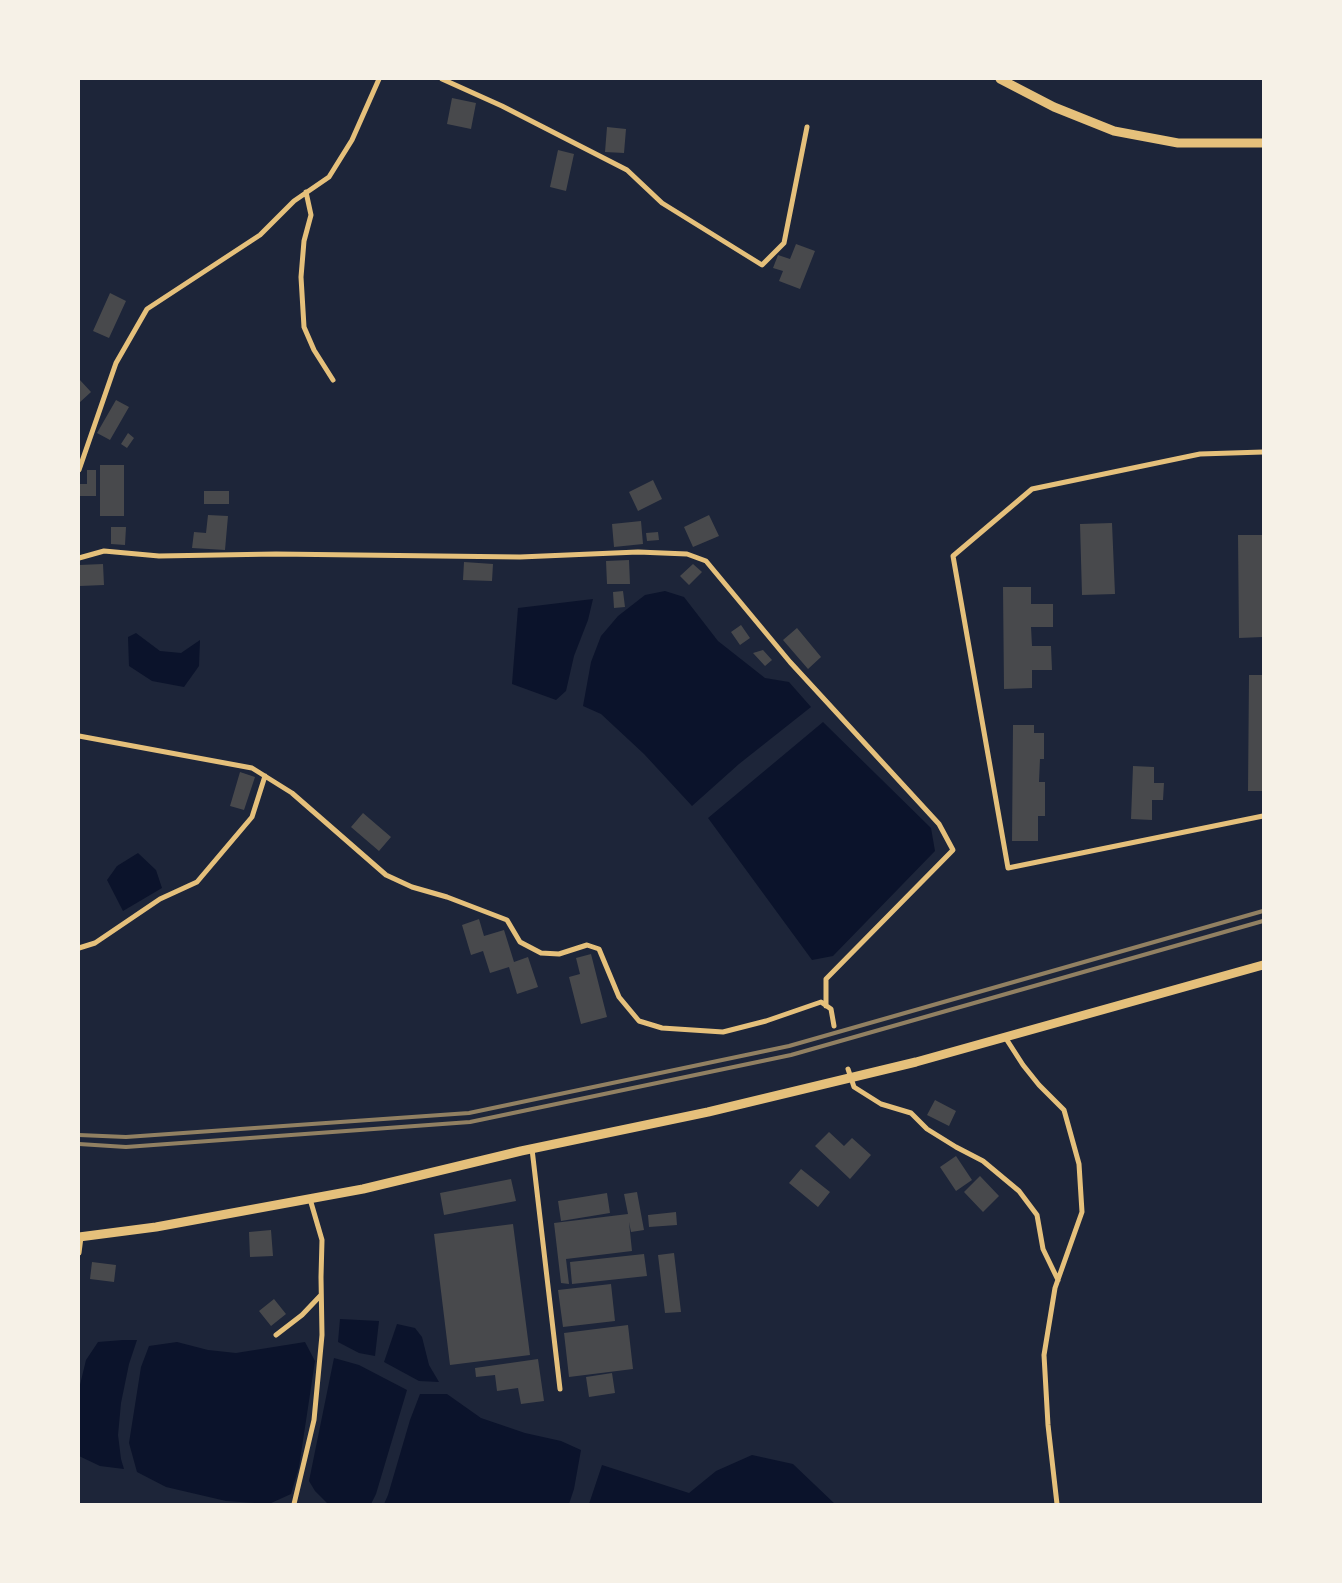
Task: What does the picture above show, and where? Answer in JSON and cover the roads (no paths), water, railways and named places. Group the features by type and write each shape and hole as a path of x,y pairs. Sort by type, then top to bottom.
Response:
{"street":[{"path":"79,470 116,363 147,309 260,234 294,201 329,177 352,140 379,79"},
{"path":"442,79 502,106 626,170 662,202 762,265 784,243 806,126"},
{"path":"1000,79 1054,107 1114,131 1178,143 1263,143"},
{"path":"306,192 311,215 304,241 301,277 304,327 314,350 333,380"},
{"path":"1263,452 1200,454 1032,489 953,556 1008,868 1263,816"},
{"path":"79,558 104,551 159,556 276,554 520,557 638,552 686,554 706,561 790,662 939,824 953,850 826,979 826,1006"},
{"path":"79,736 252,768 292,793 386,875 412,887 447,897 507,920 520,942 541,953 559,954 587,945 599,949 619,997 639,1021 662,1028 723,1032 766,1021 821,1002 831,1009 834,1026"},
{"path":"79,948 95,943 160,899 197,882 252,817 265,776"},
{"path":"79,1253 80,1237 156,1227 363,1189 532,1149 708,1112 850,1074 916,1062 1263,965"},
{"path":"1005,1037 1023,1066 1064,1110 1079,1164 1082,1212 1055,1288 1044,1355 1048,1425 1057,1504"},
{"path":"850,1074 854,1087 880,1104 911,1113 928,1129 983,1161 1019,1191 1037,1215 1043,1249 1058,1280"},
{"path":"532,1149 560,1389"},
{"path":"294,1504 314,1420 322,1335 322,1240 310,1198"},
{"path":"276,1335 302,1316 321,1295"}],"railway":[{"path":"79,1135 126,1137 469,1113 789,1046 1263,911"},
{"path":"79,1144 126,1147 470,1122 791,1055 1263,921"}]}
